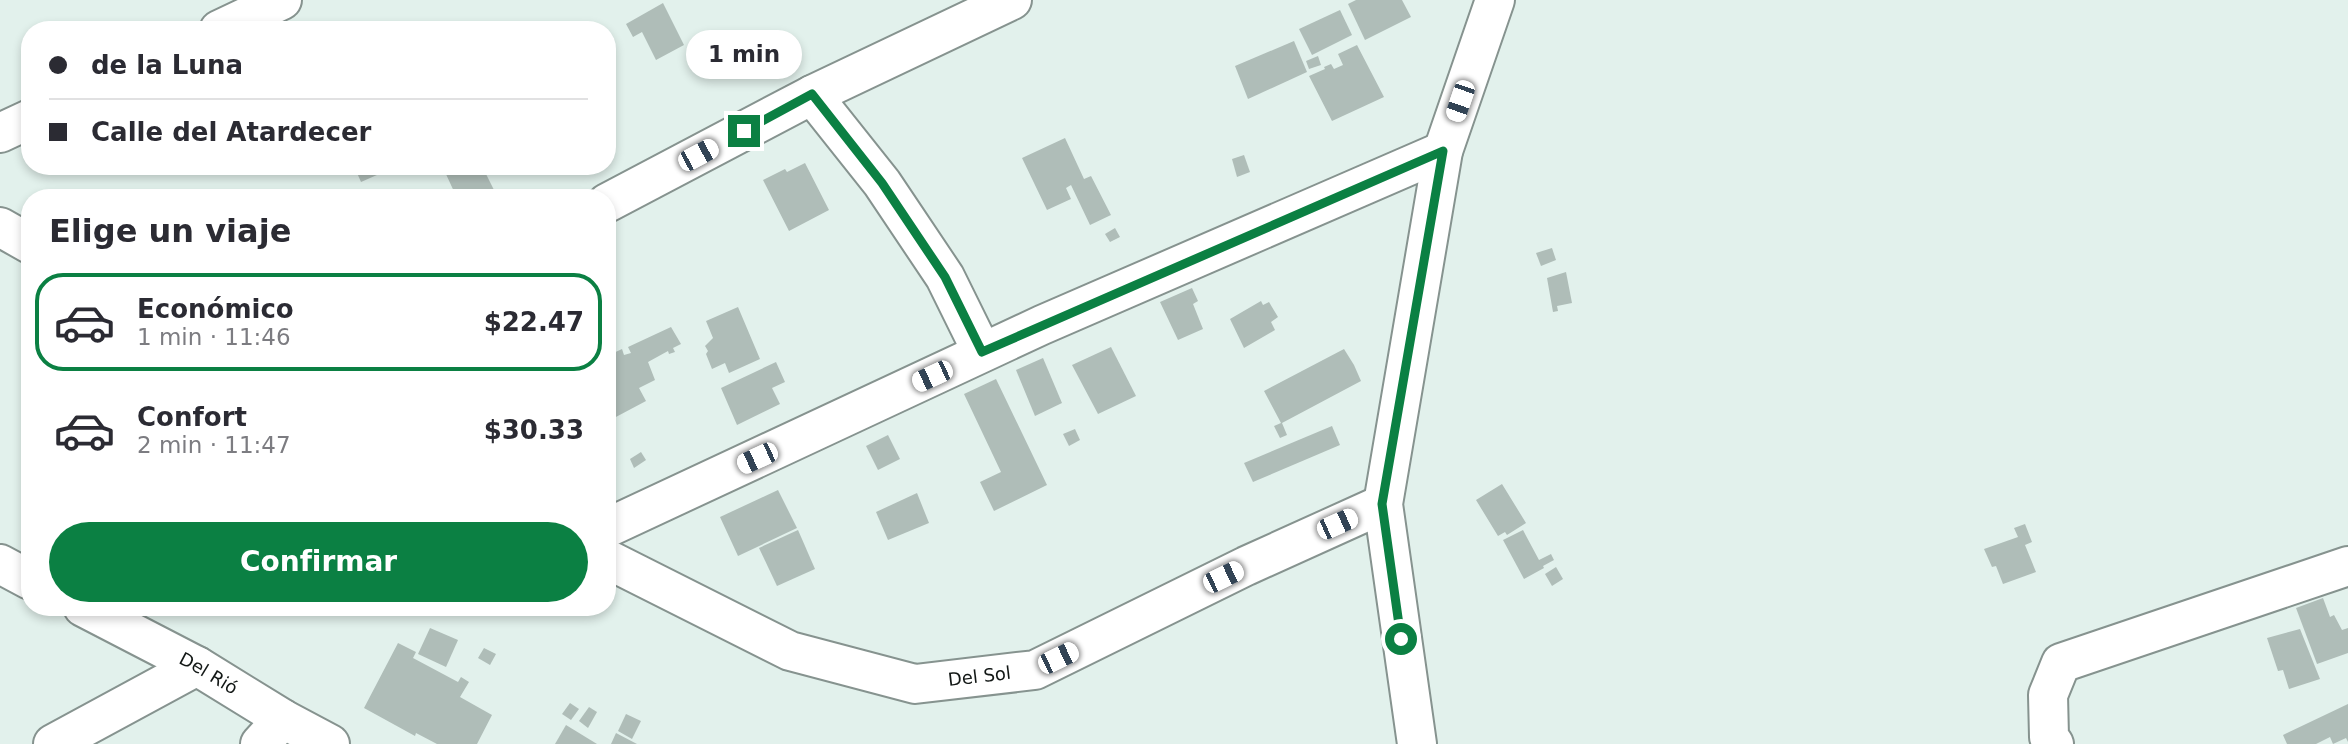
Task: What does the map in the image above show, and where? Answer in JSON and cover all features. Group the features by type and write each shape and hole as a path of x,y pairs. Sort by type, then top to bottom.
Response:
{"street":[{"path":"238,21 282,0"},
{"path":"616,199 812,94 1013,0"},
{"path":"1416,744 1382,504 1443,151 1495,0"},
{"path":"812,94 882,183 945,277 982,352"},
{"path":"0,133 21,123"},
{"path":"616,524 982,352 1443,151"},
{"path":"0,227 21,239"},
{"name":"Del Sol","path":"616,564 790,651 915,684 1035,670 1246,566 1382,504"},
{"path":"0,564 21,575"},
{"path":"2054,744 2049,737 2048,695 2062,663 2348,566"},
{"name":"Del Rió","path":"100,616 197,666 272,731 330,744"},
{"path":"52,744 197,666"}],"building":[{"path":"1356,0 1402,0 1411,17 1365,40 1348,4"},
{"path":"663,3 684,45 656,60 642,32 633,37 626,24"},
{"path":"1340,10 1352,35 1312,55 1299,29"},
{"path":"1294,41 1307,72 1248,99 1235,66"},
{"path":"1357,45 1384,97 1332,121 1309,76 1331,64 1334,69 1343,65 1338,54"},
{"path":"1318,56 1321,65 1309,69 1306,61"},
{"path":"1065,138 1084,179 1091,176 1111,215 1090,225 1071,185 1066,188 1071,199 1047,210 1022,158"},
{"path":"1244,155 1250,172 1237,177 1232,159"},
{"path":"805,163 829,210 789,231 763,180"},
{"path":"358,175 377,175 361,182"},
{"path":"446,175 486,175 494,189 453,189"},
{"path":"1115,228 1120,237 1110,242 1105,234"},
{"path":"1552,248 1556,260 1541,266 1536,253"},
{"path":"1566,272 1572,303 1557,306 1558,311 1553,312 1547,278"},
{"path":"1192,288 1198,301 1193,304 1203,329 1178,340 1160,302"},
{"path":"1261,301 1263,305 1269,302 1278,317 1271,322 1275,330 1244,348 1230,319"},
{"path":"738,307 760,359 729,373 725,363 712,369 705,346 713,338 706,321"},
{"path":"671,327 681,344 673,348 675,352 669,354 668,351 648,362 655,380 639,388 646,401 616,417 616,352 622,349 624,355 631,353 628,347"},
{"path":"1111,347 1136,396 1098,414 1072,365"},
{"path":"1344,349 1361,381 1282,423 1287,435 1280,438 1274,426 1281,423 1264,391"},
{"path":"1043,358 1062,403 1035,416 1016,370"},
{"path":"776,362 785,382 772,388 780,404 737,425 721,388"},
{"path":"996,379 1047,485 994,511 980,482 1001,472 964,394"},
{"path":"1332,426 1340,445 1253,482 1244,463"},
{"path":"1075,429 1080,440 1069,446 1063,434"},
{"path":"888,435 900,459 878,470 866,446"},
{"path":"641,452 646,460 634,468 630,459"},
{"path":"1502,484 1526,523 1507,535 1505,532 1498,536 1476,500"},
{"path":"778,490 797,528 738,556 720,517"},
{"path":"917,493 929,523 888,540 876,512"},
{"path":"2025,524 2032,542 2025,545 2036,572 2003,584 1996,566 1992,567 1984,549 2018,537 2014,528"},
{"path":"798,530 815,569 777,586 759,548"},
{"path":"1523,530 1539,560 1551,554 1554,560 1524,579 1503,540"},
{"path":"1556,567 1563,579 1552,586 1545,574"},
{"path":"2323,598 2330,617 2334,615 2342,630 2348,628 2348,653 2317,664 2296,608"},
{"path":"430,628 458,640 446,667 418,654"},
{"path":"2300,629 2320,679 2289,689 2283,670 2278,671 2267,638"},
{"path":"398,643 416,652 413,658 458,682 461,677 469,682 460,697 492,715 477,744 437,744 416,733 415,736 364,708"},
{"path":"484,648 496,654 490,665 478,658"},
{"path":"570,703 579,709 571,720 562,714"},
{"path":"2348,704 2348,742 2346,738 2333,744 2330,737 2316,744 2287,744 2283,735"},
{"path":"589,707 597,712 588,728 579,721"},
{"path":"626,714 641,721 632,739 618,731"},
{"path":"566,725 597,744 555,744"},
{"path":"616,733 637,744 611,744"}],"route":[{"path":"744,131 812,94 882,183 945,277 982,352 1443,151 1382,504 1401,639"}]}
